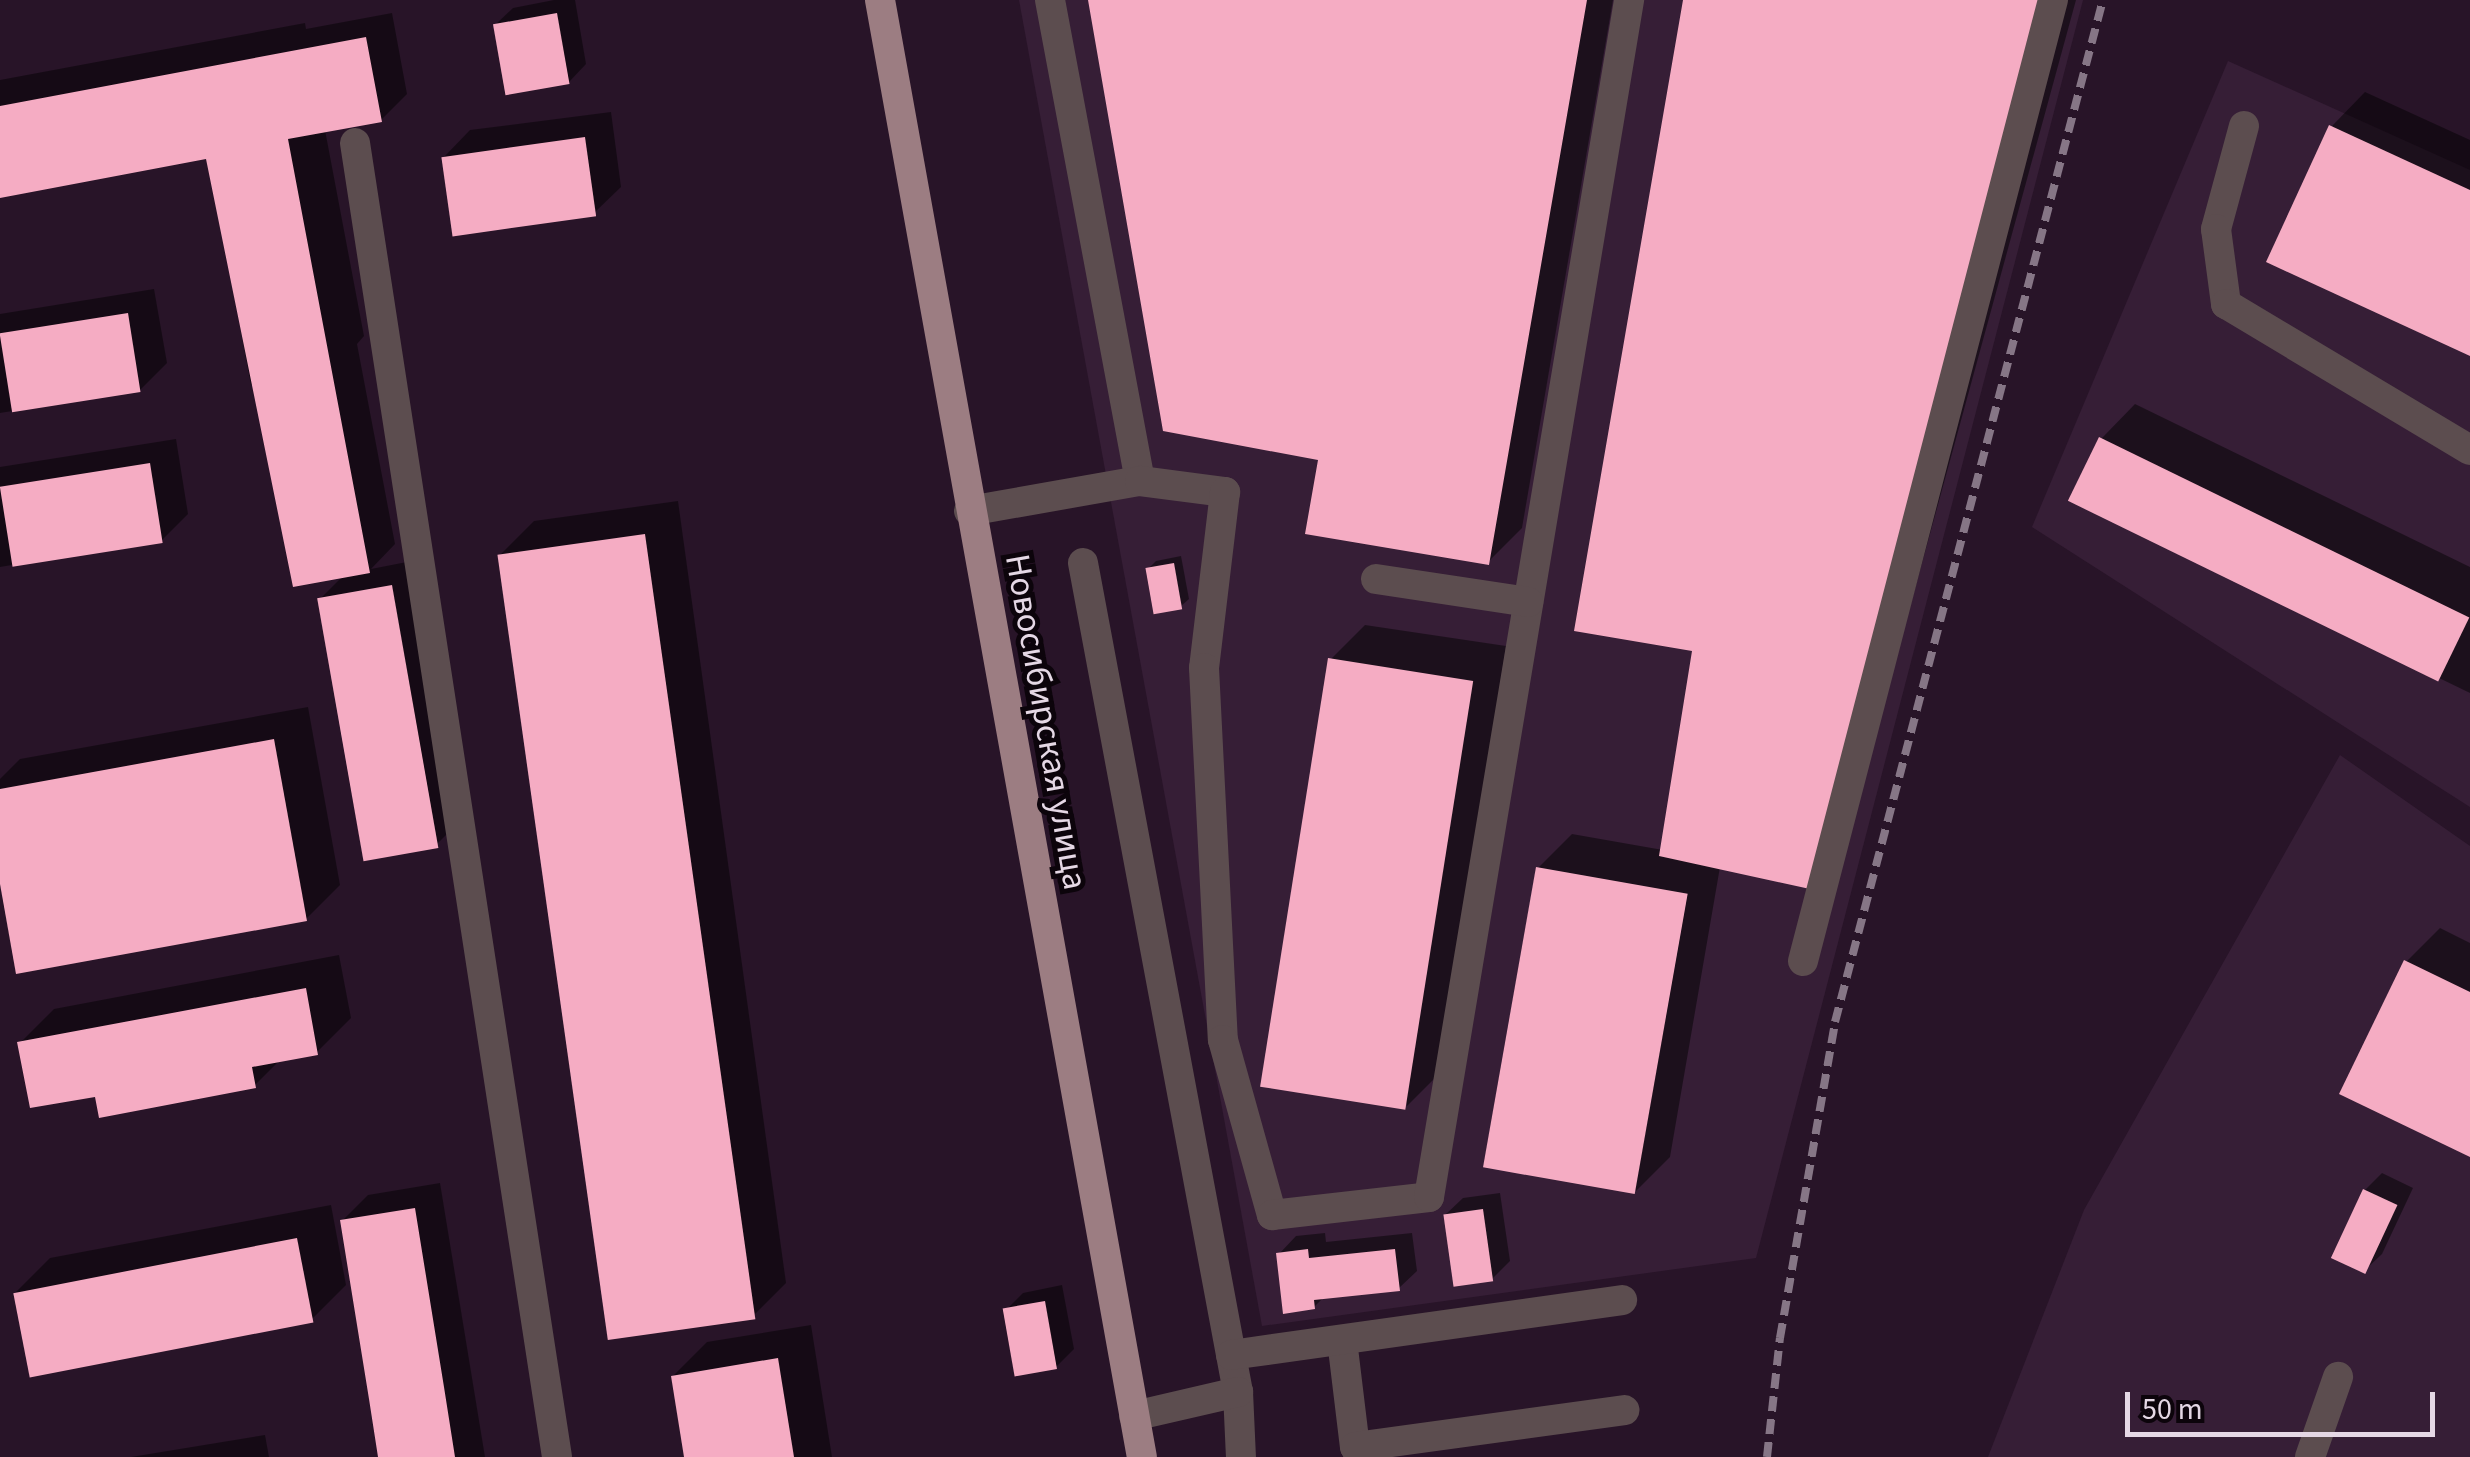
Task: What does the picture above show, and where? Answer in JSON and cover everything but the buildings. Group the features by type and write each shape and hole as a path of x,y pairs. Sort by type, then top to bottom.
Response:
{"main road":[{"name":"Новосибирская улица","path":"880,0 1142,1457"}],"lane":[{"path":"1050,0 1140,481"},
{"path":"969,511 1140,481 1224,492 1204,668 1224,1040 1272,1215 1430,1197 1629,0"},
{"path":"1804,961 2053,0"},
{"path":"2244,126 2216,229 2226,304 2470,450"},
{"path":"354,143 556,1457"},
{"path":"1082,563 1238,1392 1242,1457"},
{"path":"1376,579 1528,602"},
{"path":"1231,1355 1622,1300"},
{"path":"1342,1340 1355,1447 1624,1410"},
{"path":"2310,1457 2338,1377"},
{"path":"1134,1416 1238,1392"}],"shaded area":[{"path":"1019,0 2083,0 1756,1258 1262,1326"},
{"path":"2228,61 2470,170 2470,807 2032,527"},
{"path":"2340,755 2470,846 2470,1457 1988,1457 2084,1210"}],"railway":[{"path":"1767,1457 1780,1338 1835,1022 2103,0"}]}
